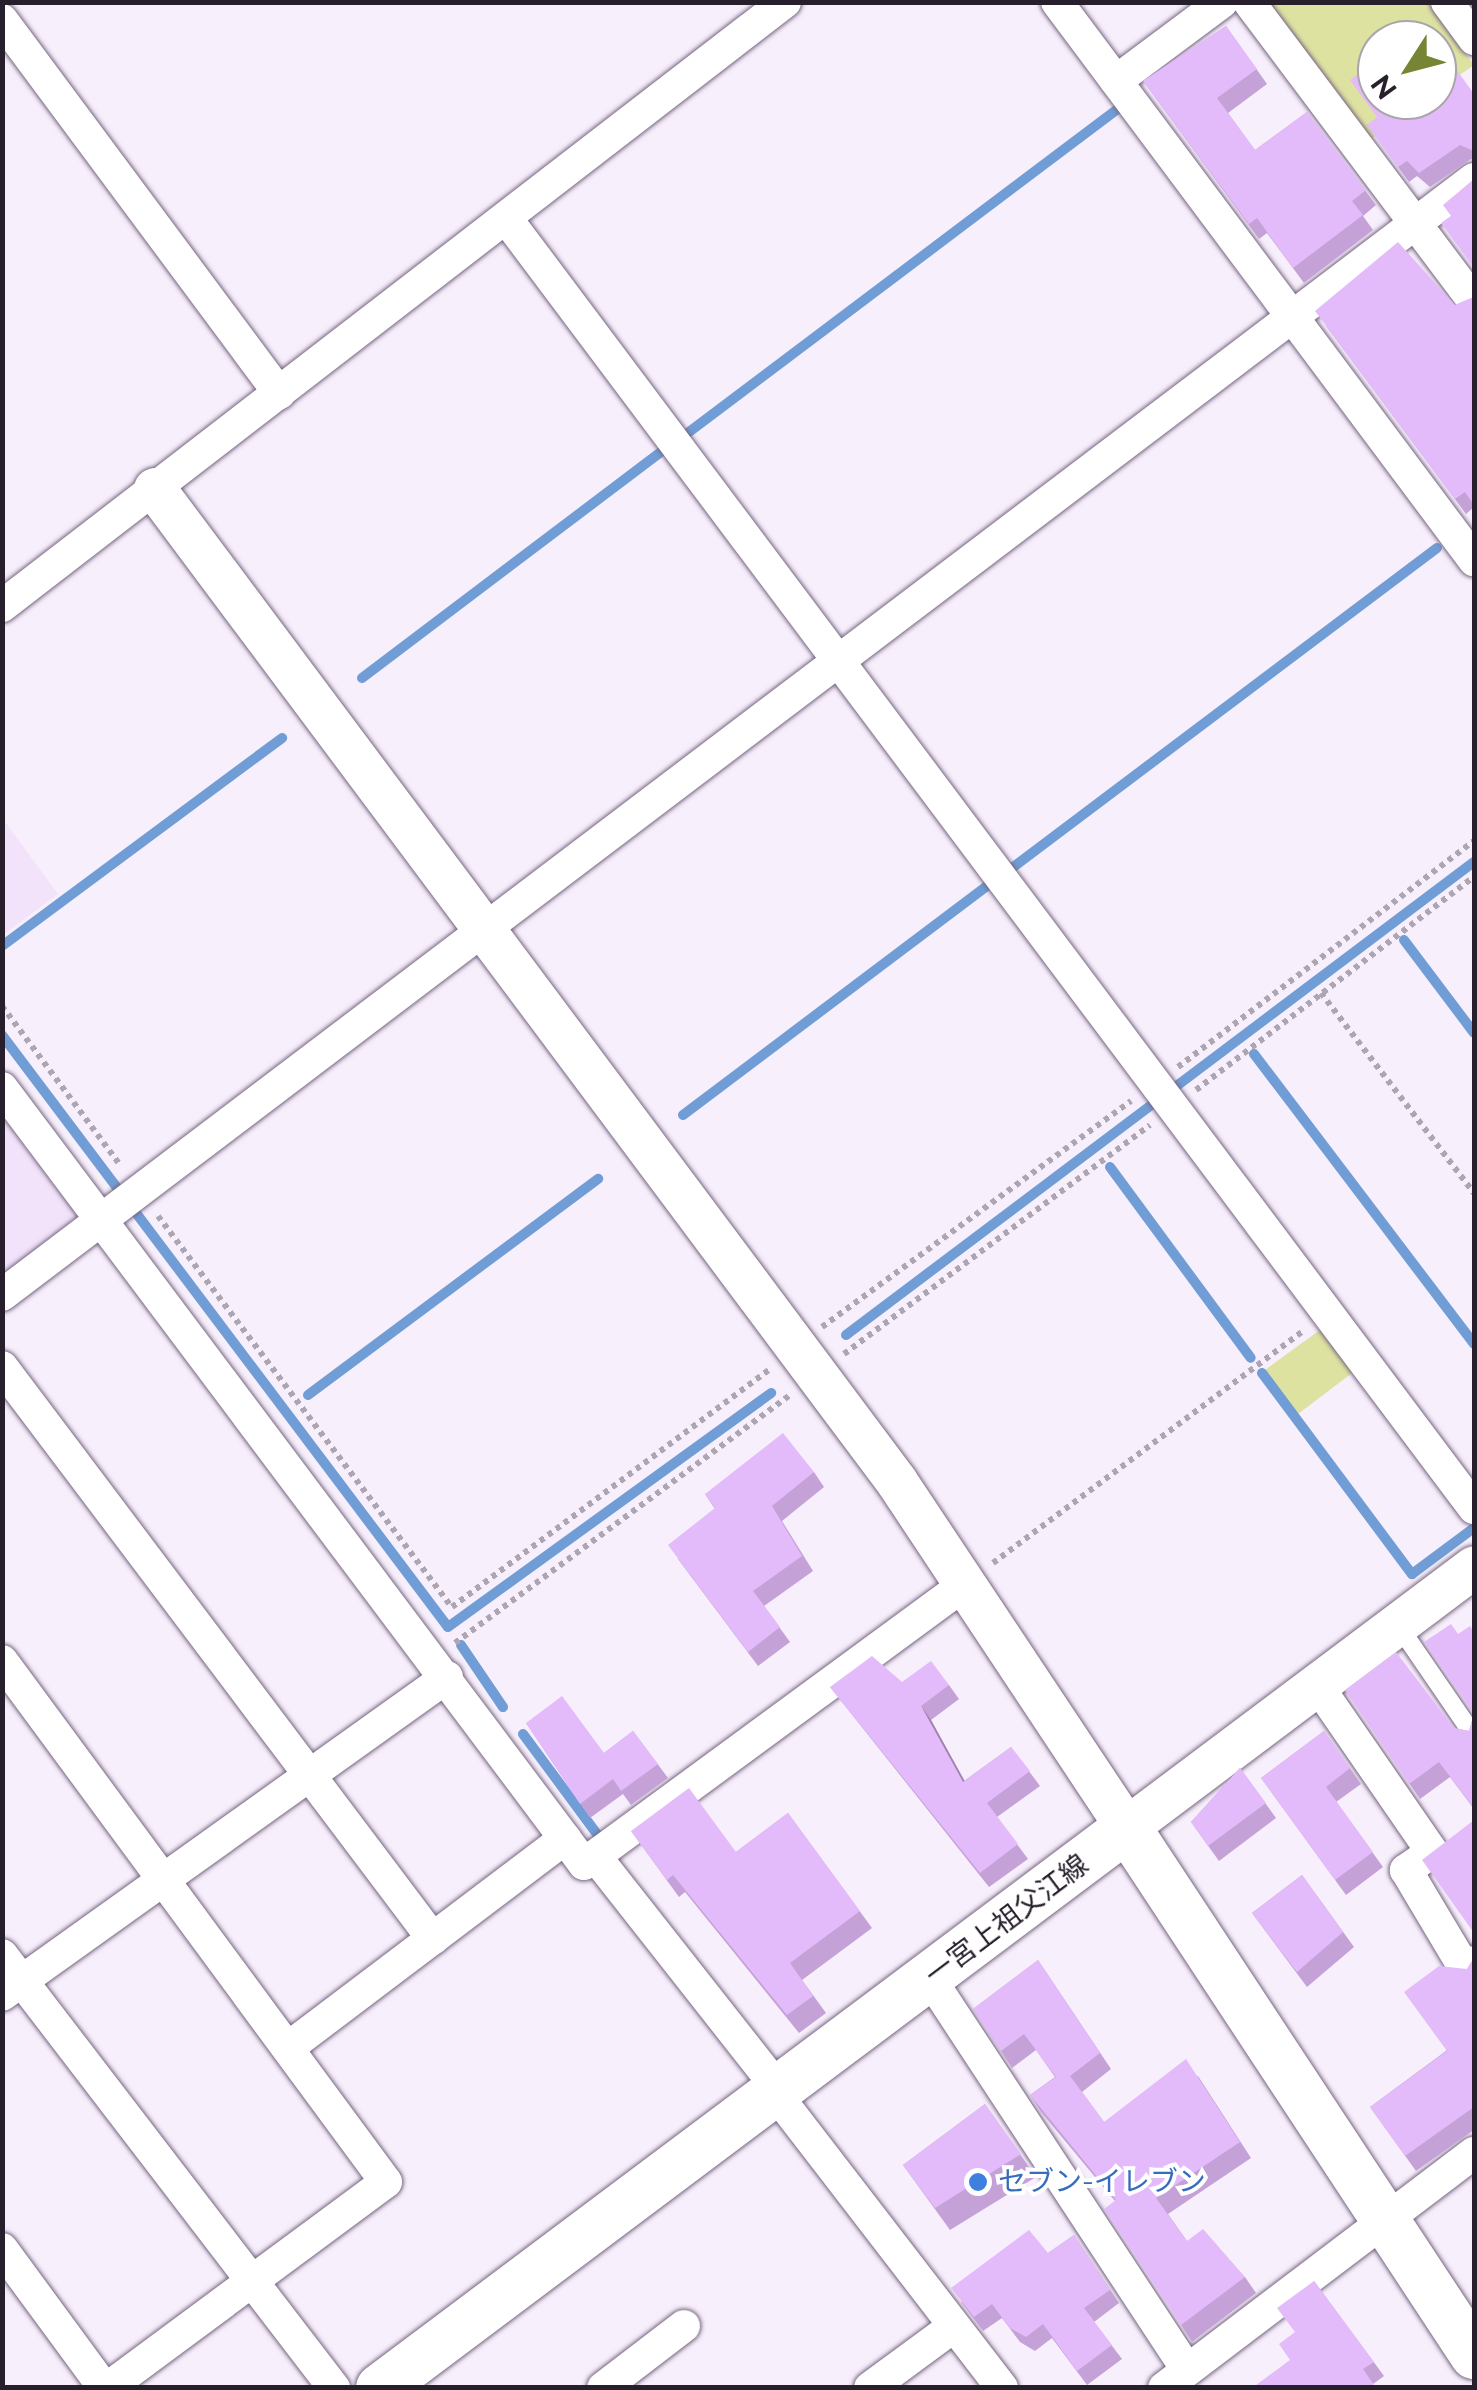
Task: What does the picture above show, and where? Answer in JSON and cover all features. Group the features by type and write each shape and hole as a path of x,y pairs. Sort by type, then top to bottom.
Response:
{"main road":[{"name":"一宮上祖父江線","path":"380,2388 1128,1828"},
{"path":"1128,1828 1474,2355"}],"street":[{"path":"20,2 2,18 280,393"},
{"path":"2,606 506,218 746,15 786,2"},
{"path":"1057,2 1474,560"},
{"path":"1116,82 1222,2"},
{"path":"1249,2 1474,302"},
{"path":"1447,2 1474,39"},
{"path":"2,1295 1474,179"},
{"path":"506,218 1474,1508"},
{"path":"155,490 806,1361 1128,1828 1474,1567"},
{"path":"2,1088 123,1200 441,1668 584,1864 964,1585"},
{"path":"2,1367 434,1939"},
{"path":"2,1662 165,1877 386,2182 106,2388 2,2249"},
{"path":"334,2388 9,1977 165,1877 310,1774 441,1668"},
{"path":"1317,1686 1432,1852 1406,1870 1465,1969 1474,1962"},
{"path":"289,2047 565,1838"},
{"path":"595,1856 1002,2388"},
{"path":"930,1978 1184,2382 1474,2154"},
{"path":"603,2388 684,2326"},
{"path":"870,2388 954,2326"}],"lane":[{"path":"1398,1624 1474,1736"}],"path":[{"path":"441,1668 806,1361 1474,880"},
{"path":"1321,993 1474,1193"},
{"path":"2,1006 123,1200 452,1607 747,1395 806,1361"},
{"path":"964,1585 1329,1312"}],"shaded area":[{"path":"3,819 58,894 3,935"},
{"path":"3,1118 78,1217 3,1276"}],"green space":[{"path":"1269,3 1428,3 1441,20 1357,20 1357,120 1398,120 1370,140"},
{"path":"1457,42 1474,65 1457,77"},
{"path":"1324,1327 1356,1370 1298,1414 1265,1370"}],"building":[{"path":"1226,26 1257,69 1217,98 1255,150 1307,112 1366,190 1352,201 1363,215 1293,268 1257,218 1249,224 1143,81"},
{"path":"1457,70 1474,94 1474,151 1460,145 1419,173 1407,161 1398,167 1367,125 1373,120 1457,120"},
{"path":"1474,179 1474,268 1441,223 1451,216 1443,205"},
{"path":"1398,242 1455,305 1474,297 1474,505 1465,492 1455,499 1315,311"},
{"path":"783,1433 814,1472 772,1506 802,1556 753,1591 780,1627 748,1652 668,1545 715,1508 705,1494"},
{"path":"1451,1624 1458,1634 1470,1626 1474,1632 1474,1714 1424,1642"},
{"path":"1396,1652 1454,1728 1469,1731 1474,1714 1474,1808 1439,1762 1409,1784 1345,1690"},
{"path":"872,1656 902,1682 931,1661 949,1685 921,1706 963,1782 1011,1747 1030,1771 987,1803 1018,1844 980,1873 830,1687"},
{"path":"562,1696 604,1753 633,1731 658,1764 621,1791 613,1779 580,1804 526,1723"},
{"path":"1324,1731 1350,1768 1326,1787 1373,1852 1335,1880 1261,1778"},
{"path":"1240,1768 1266,1803 1208,1846 1191,1822"},
{"path":"689,1788 736,1852 788,1813 860,1911 790,1963 813,1996 787,2015 673,1875 667,1880 631,1831"},
{"path":"1474,1820 1474,1933 1422,1860"},
{"path":"1302,1875 1343,1932 1297,1972 1252,1913"},
{"path":"1474,1958 1474,2107 1405,2156 1370,2107 1447,2051 1404,1992 1439,1966 1467,1969"},
{"path":"1038,1960 1100,2053 1070,2076 1104,2122 1186,2059 1240,2142 1156,2198 1187,2241 1203,2229 1245,2277 1181,2325 1104,2209 1116,2200 1030,2095 1056,2077 1024,2034 1001,2051 973,2009"},
{"path":"985,2104 1021,2154 935,2208 903,2165"},
{"path":"1029,2230 1048,2253 1074,2235 1110,2290 1084,2308 1112,2345 1077,2371 1043,2324 1026,2337 1010,2328 992,2304 974,2317 951,2288"},
{"path":"1314,2281 1374,2362 1363,2369 1376,2388 1252,2388 1290,2360 1279,2344 1295,2332 1277,2308"}],"waterway":[{"path":"689,432 1119,108"},
{"path":"362,678 664,450"},
{"path":"1012,868 1437,548"},
{"path":"2,946 282,738"},
{"path":"846,1335 1474,862"},
{"path":"683,1115 991,883"},
{"path":"1404,940 1474,1033"},
{"path":"2,1035 448,1627 771,1393"},
{"path":"1254,1054 1474,1344"},
{"path":"1110,1167 1251,1358"},
{"path":"308,1395 598,1179"},
{"path":"1262,1373 1412,1574 1474,1528"},
{"path":"461,1645 503,1707"},
{"path":"523,1734 600,1838"}],"place":[{"name":"セブン-イレブン","path":"978,2182"}]}
